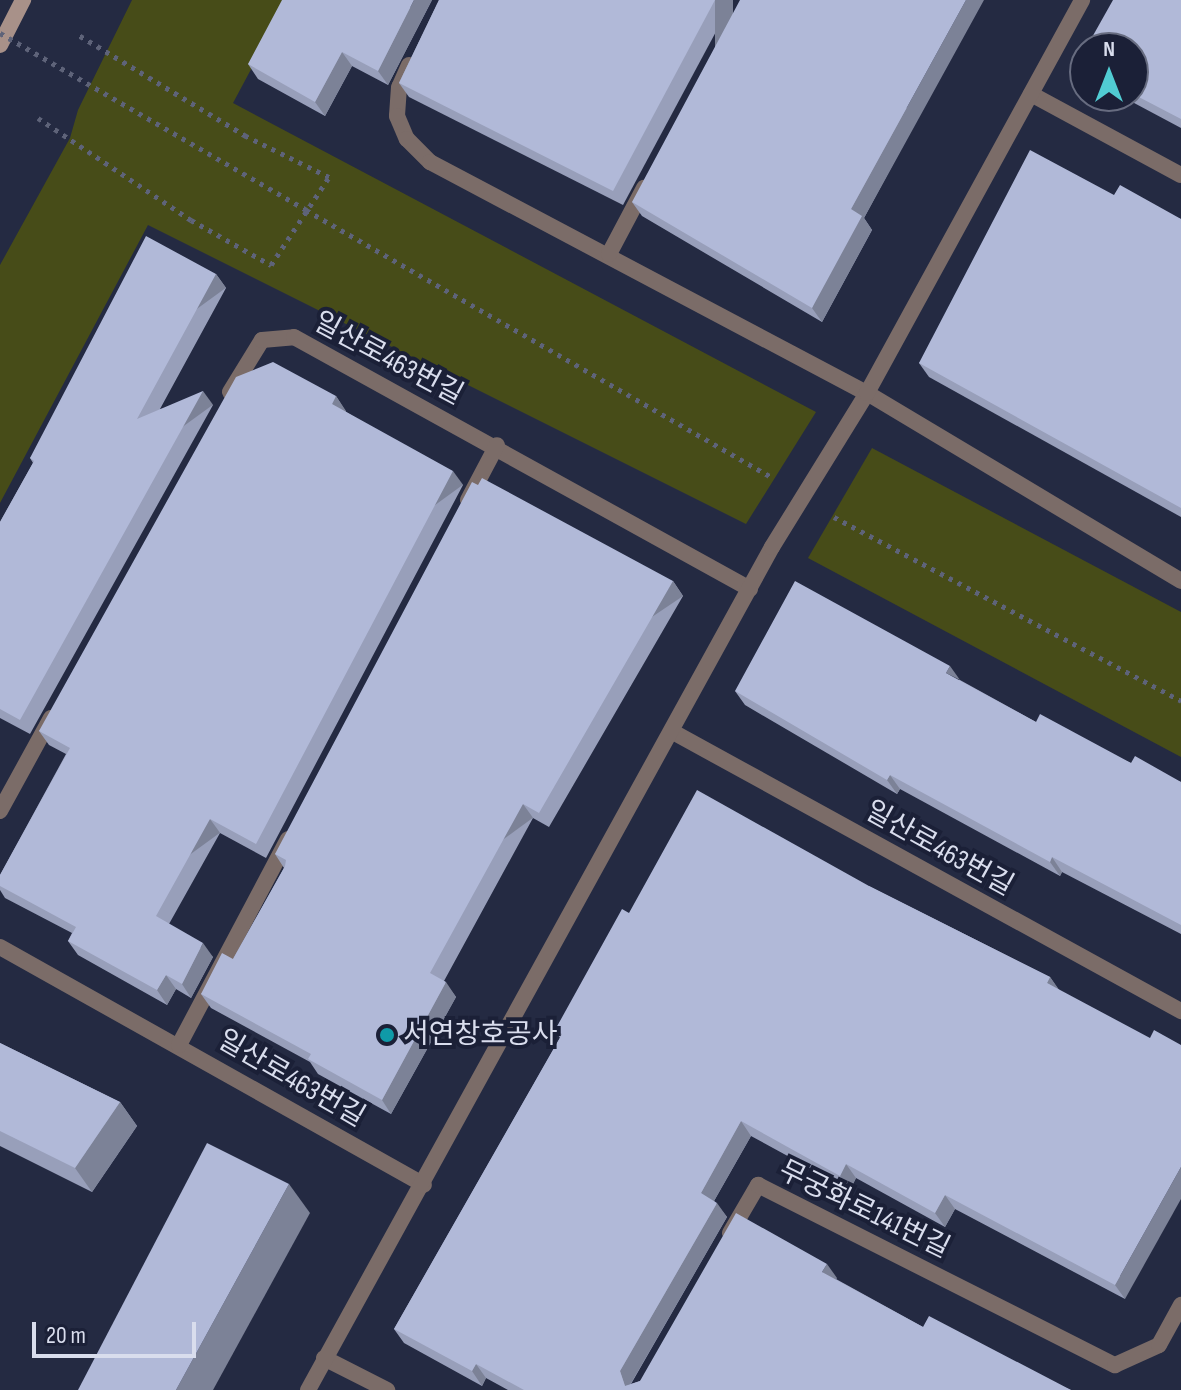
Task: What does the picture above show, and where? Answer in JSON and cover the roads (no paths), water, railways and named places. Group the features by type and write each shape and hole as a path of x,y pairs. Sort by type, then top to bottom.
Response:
{"main road":[{"path":"0,45 23,0"}],"street":[{"path":"308,1390 424,1185 750,589 867,393 1082,0"},
{"path":"415,52 399,87 397,116 407,139 430,162 867,393 1181,581"},
{"path":"1031,94 1181,175"},
{"path":"609,254 654,169"},
{"name":"일산로463번길","path":"219,411 262,340 294,337 497,445 750,589"},
{"path":"460,515 497,445"},
{"path":"0,811 60,700"},
{"name":"일산로463번길","path":"673,732 1181,1011"},
{"name":"일산로463번길","path":"298,822 179,1045 424,1185"},
{"path":"0,947 179,1045"},
{"name":"무궁화로141번길","path":"718,1253 758,1185 1115,1365 1159,1345 1181,1305"},
{"path":"324,1358 387,1390"}],"place":[{"name":"서연창호공사","path":"387,1035"}]}
